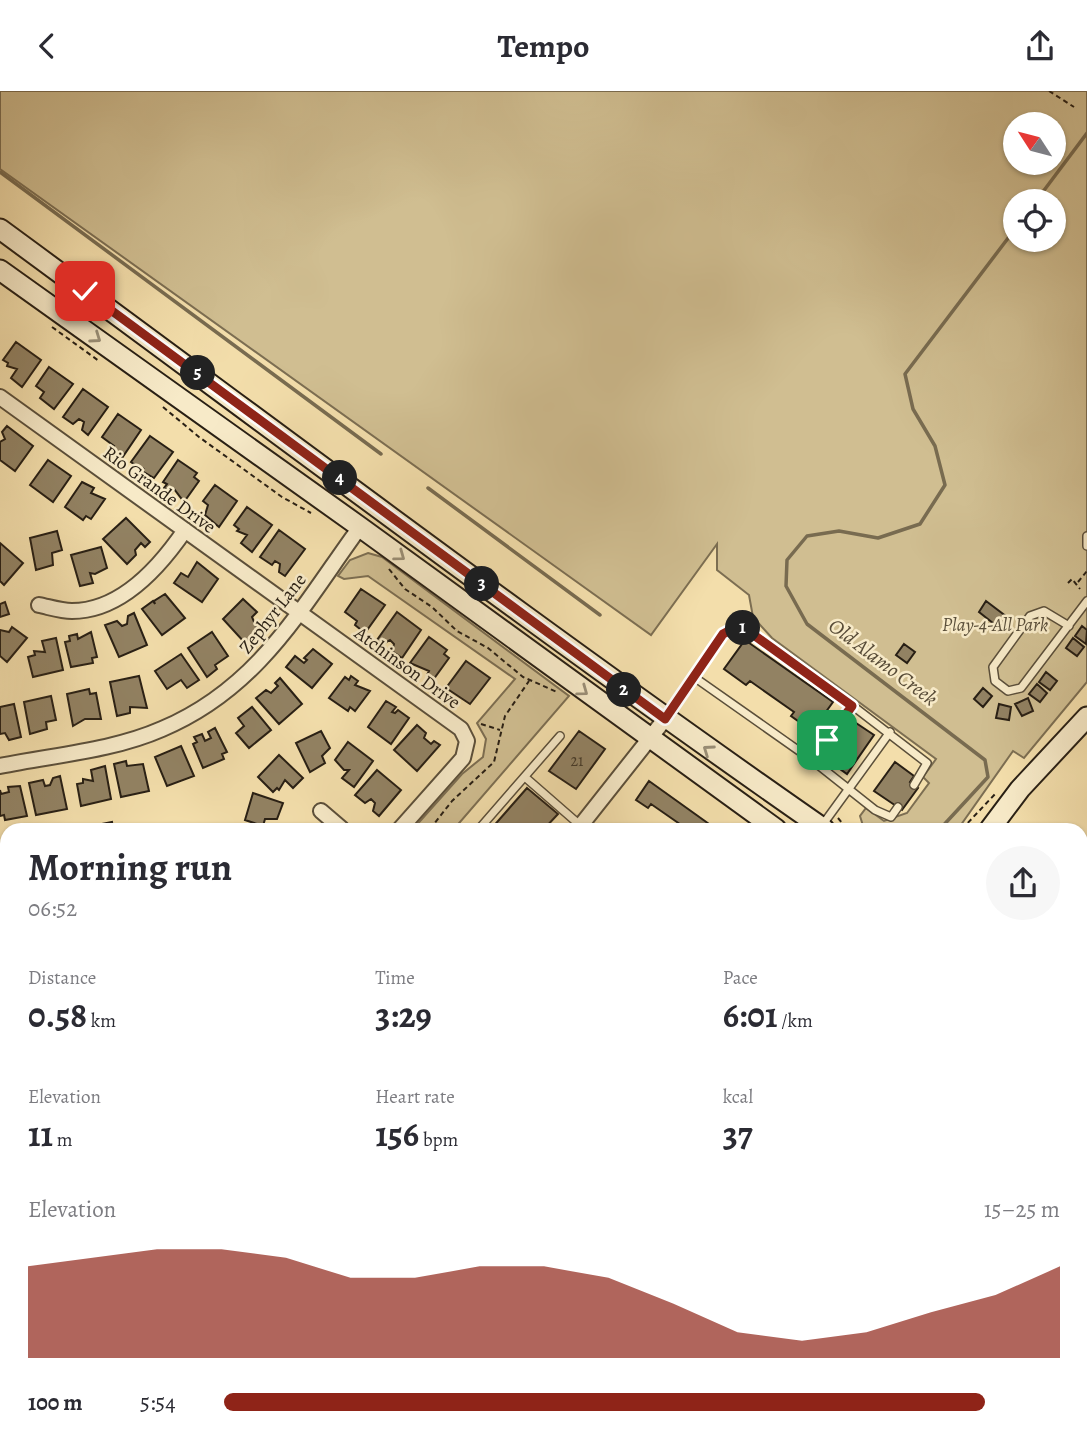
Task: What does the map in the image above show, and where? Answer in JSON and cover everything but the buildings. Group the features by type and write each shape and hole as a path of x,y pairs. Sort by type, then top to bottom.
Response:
{"main road":[{"path":"0,229 665,719 815,823"},
{"path":"0,270 272,463 764,823"},
{"path":"272,463 298,467 358,509 377,505"},
{"path":"360,527 377,521 407,542 424,540"},
{"path":"994,823 1020,789 1087,717"}],"street":[{"name":"Rio Grande Drive","path":"0,397 298,612"},
{"name":"Zephyr Lane","path":"0,766 106,746 161,730 222,697 267,654 360,527"},
{"path":"39,605 69,611 88,610 114,600 143,581 185,530"},
{"name":"Atchinson Drive","path":"298,612 456,725 466,736 467,748 463,758 405,823"},
{"path":"584,823 665,719"},
{"path":"776,823 787,804"},
{"path":"321,811 335,823"}],"lane":[{"path":"1087,536 1087,546"},
{"path":"1069,626 1044,611 1030,616 993,667 995,681 1008,691 1021,688 1069,626 1087,601"},
{"path":"665,719 723,634 740,625 918,754 927,763 914,785"},
{"path":"694,677 812,760 875,810 891,817 898,807"},
{"path":"812,760 852,706"},
{"path":"838,725 846,731"},
{"path":"826,823 890,732"},
{"path":"485,823 560,736"},
{"path":"827,740 835,746"},
{"path":"867,746 875,752"},
{"path":"856,761 865,767"},
{"path":"526,778 575,823"}],"path":[{"path":"1049,91 1074,107"},
{"path":"51,326 106,365"},
{"path":"160,404 199,437 282,497 301,509 321,516"},
{"path":"385,562 405,589 432,607 457,631 488,649 530,681 557,692"},
{"path":"1077,583 1087,571"},
{"path":"1068,583 1072,579 1080,589"},
{"path":"435,823 452,801 494,762 505,716 530,681"},
{"path":"481,724 501,730"},
{"path":"968,823 997,792"}],"green space":[{"name":"Play-4-All Park","path":"0,91 1087,91 1087,682 1024,758 1013,751 962,823 862,823 860,816 866,808 884,821 907,813 929,783 923,777 936,759 772,638 753,617 749,595 717,570 717,544 651,635 0,169"},
{"path":"368,553 382,557 569,696 459,823 418,823 462,774 483,757 486,739 477,723 515,679 368,576 344,579 338,576 350,560"}],"waterway":[{"name":"Old Alamo Creek","path":"1045,189 1087,133"},
{"path":"0,172 381,454"},
{"name":"Old Alamo Creek","path":"946,823 988,777 985,760 807,624 786,586 787,560 807,536 839,531 878,538 920,524 945,485 935,446 913,409 905,374 1003,245"},
{"path":"428,488 600,615"}],"route":[{"path":"85,291 665,719 723,634 740,625 852,706 827,740"}]}
